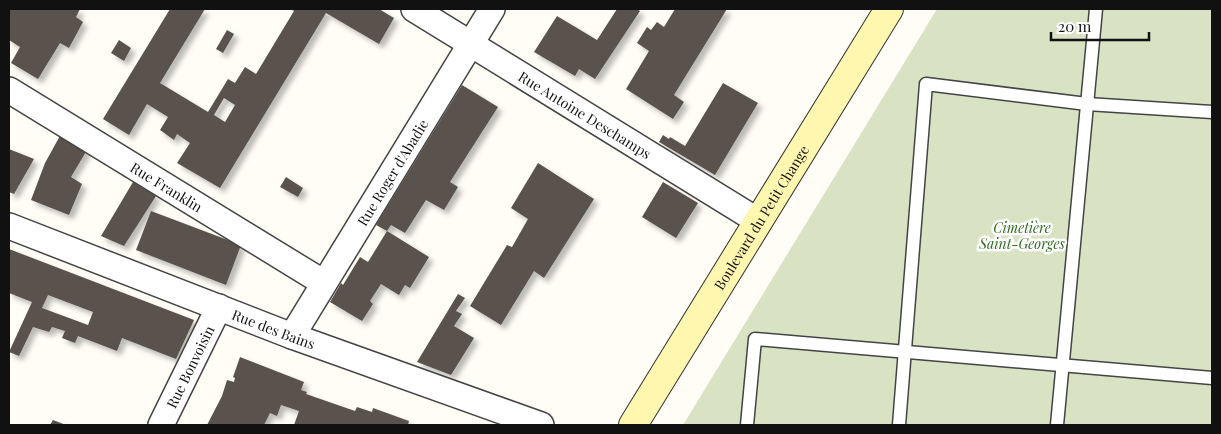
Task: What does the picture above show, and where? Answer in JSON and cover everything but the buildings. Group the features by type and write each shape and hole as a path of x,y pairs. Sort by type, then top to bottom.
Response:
{"main road":[{"name":"Boulevard du Petit Change","path":"633,425 889,9"}],"street":[{"name":"Rue Antoine Deschamps","path":"414,9 758,221"},
{"name":"Rue Roger d'Abadie","path":"292,336 492,9"},
{"name":"Rue Franklin","path":"9,90 324,283"},
{"name":"Rue des Bains","path":"9,226 292,336 541,425"},
{"name":"Rue Bonvoisin","path":"161,425 219,307"}],"lane":[{"path":"1057,425 1096,9"},
{"path":"900,425 926,84 1087,104 1212,112"},
{"path":"747,425 755,338 1212,378"}],"green space":[{"name":"Cimetière Saint-Georges","path":"937,9 1212,9 1212,425 683,425"}]}
